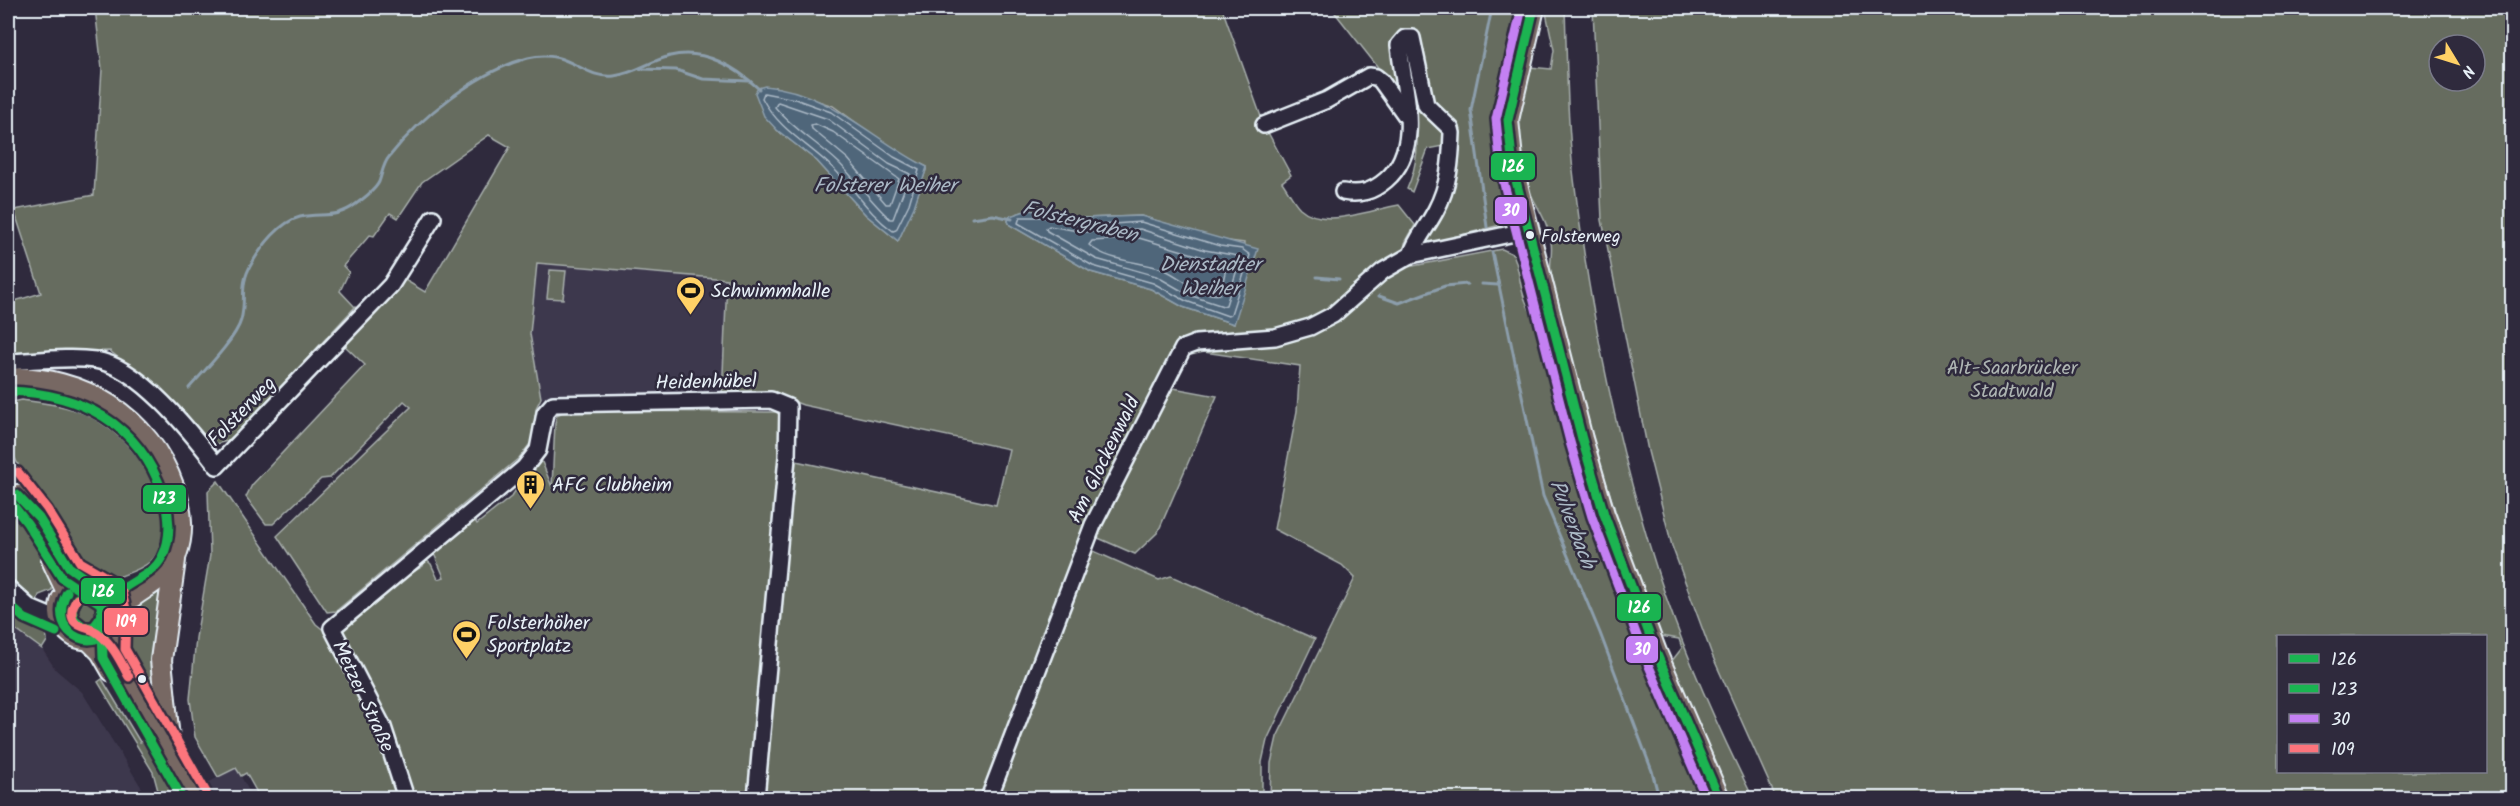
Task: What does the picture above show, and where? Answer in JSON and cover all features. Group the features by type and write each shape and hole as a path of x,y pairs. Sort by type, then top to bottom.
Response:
{"main road":[{"path":"1534,8 1508,120 1511,157 1582,439 1604,514 1656,652 1719,798"},
{"path":"8,379 48,380 87,392 120,412 143,434 164,464 177,495 181,527 161,660 171,753"},
{"path":"8,390 48,392 99,411 138,444 158,475 171,521 170,534 162,558 148,574 130,584 99,587 80,584 67,592 59,607 61,621 70,634 89,640 101,652 172,778 188,798"},
{"path":"12,486 41,521 72,571 99,587 114,604 111,639 114,653 196,798"},
{"path":"12,486 67,592"},
{"path":"89,640 103,635 122,604 160,579 175,557"}],"street":[{"path":"1343,192 1357,194 1368,192 1394,173 1408,149 1408,118 1399,45 1405,38 1412,38 1426,105 1451,129 1452,133 1451,161 1445,191 1425,229 1415,242 1411,255 1529,230"},
{"path":"1264,125 1327,100 1369,76 1381,81 1408,118"},
{"name":"Folsterweg","path":"8,362 94,360 112,364 167,406 217,466 391,285 433,218"},
{"name":"Am Glockenwald","path":"989,798 1093,525 1178,354 1183,348 1196,343 1275,337 1310,327 1345,306 1383,271 1411,255"},
{"name":"Heidenhübel","path":"332,628 524,468 538,450 545,412 554,404 771,400 789,407 788,457 756,798"},
{"path":"8,588 30,608 61,621"},
{"name":"Metzer Straße","path":"332,628 383,727 406,798"}],"shaded area":[{"path":"536,263 727,279 722,397 541,398 530,335"},
{"path":"8,624 42,649 56,670 82,692 148,798 8,798"},
{"path":"236,768 253,798 211,798 202,786"}],"green space":[{"path":"95,8 1222,8 1264,125 1291,175 1282,182 1300,208 1310,214 1335,218 1399,205 1415,225 1405,243 1402,268 1502,249 1513,254 1524,296 1550,370 1580,488 1606,568 1637,646 1708,798 1270,798 1271,763 1277,737 1355,578 1342,565 1274,529 1297,411 1300,366 1204,352 1186,356 1175,351 984,798 760,798 796,461 996,505 1009,449 803,405 782,397 722,397 727,279 537,263 530,334 541,398 536,408 533,440 519,458 336,611 327,612 277,536 411,407 404,401 330,478 321,479 273,524 266,524 246,497 252,485 365,365 344,345 405,280 425,292 510,147 489,135 422,182 398,218 390,213 374,236 370,235 343,266 349,272 340,291 355,307 242,429 227,441 216,444 207,440 174,403 110,351 8,353 8,303 41,293 14,210 94,195 102,69","holes":["775,87 833,106 897,152 927,167 914,206 898,241 866,215 817,161 777,130","1028,210 1084,218 1141,216 1221,240 1244,243 1234,324 1183,307 1151,289 1091,272 1010,225 1008,221 1010,216"]},
{"path":"1301,8 1518,8 1495,120 1494,146 1506,211 1506,219 1500,225 1427,244 1425,238 1440,217 1450,194 1454,170 1454,144 1428,149 1412,192 1407,189 1414,170 1417,152 1414,113 1332,9 1314,16"},
{"path":"1545,8 1565,8 1574,179 1597,329 1630,476 1643,525 1678,631 1714,716 1753,798 1730,798 1671,662 1682,648 1679,639 1661,636 1647,602 1600,464 1580,393 1553,284 1549,234 1545,220 1528,188 1520,158 1520,112 1530,67 1551,69 1554,50"},
{"name":"Alt-Saarbrücker Stadtwald","path":"1593,8 2512,8 2512,798 1776,798 1712,655 1672,546 1648,451 1602,220"},
{"path":"550,270 566,271 563,299 547,298"},
{"path":"1168,387 1217,396 1158,532 1135,554 1096,537"},
{"path":"22,400 62,406 85,414 114,433 139,458 156,489 163,522 159,548 151,561 118,577 80,566 54,522 33,493 8,445 8,403"},
{"path":"565,411 776,412 782,417 784,444 753,798 415,798 389,724 339,629 400,580 423,566 425,559 431,564 438,579 444,577 432,549 473,518 477,524 511,497 540,457 552,487 555,423 557,415"},
{"path":"218,481 316,624 326,632 370,713 400,798 260,798 246,773 241,776 236,768 218,777 195,737 190,699 196,638 210,555 208,491"},
{"path":"8,498 47,567 45,569 52,581 52,590 39,595 36,606 8,579"},
{"path":"1089,549 1159,580 1171,576 1315,639 1267,740 1262,762 1262,798 994,798"},
{"path":"166,583 161,716 122,639 127,619 136,605"},
{"path":"87,591 101,597 107,611 101,625 87,631 73,625 67,611 73,597"},
{"path":"8,601 21,615 46,630 47,641 42,649 8,624"},
{"path":"102,679 177,798 160,798 153,772 98,682"}],"water":[{"name":"Folsterer Weiher","path":"765,86 810,97 830,107 927,167 914,207 898,241 866,215 817,161 777,130 764,116 755,93 758,88"},
{"name":"Dienstadter Weiher","path":"1028,210 1084,218 1141,216 1258,249 1234,324 1183,307 1151,289 1091,272 1010,225 1008,221 1010,216"}],"waterway":[{"name":"Pulverbach","path":"1487,227 1471,110 1492,8"},
{"name":"Folstergraben","path":"189,388 218,356 238,328 243,312 245,279 252,263 272,236 285,224 300,217 335,214 359,202 377,185 387,160 417,126 451,97 490,73 509,64 542,56 565,60 603,76 614,76 628,73 670,56 683,54 719,61 740,73 759,89"},
{"name":"Folstergraben","path":"641,69 676,70 703,79 749,81"},
{"name":"Folstergraben","path":"972,218 993,215 1012,219"},
{"name":"Pulverbach","path":"1492,252 1543,496 1600,633 1652,771 1659,798"},
{"name":"Folstergraben","path":"1317,277 1339,279"},
{"name":"Folstergraben","path":"1379,296 1399,303 1445,286 1467,284"},
{"name":"Folstergraben","path":"1482,284 1498,285"}],"transit line":[{"name":"30","path":"1522,8 1496,119 1501,172 1570,442 1592,517 1645,657 1706,798"},
{"name":"126","path":"1534,8 1508,120 1513,169 1582,439 1604,514 1656,652 1719,798"},
{"name":"123","path":"8,391 59,398 104,417 139,448 152,469 163,494 169,534 158,564 113,597 93,627 84,627 74,619 72,609 77,598"},
{"name":"109","path":"18,472 47,509 80,562 111,580 122,592 126,609 125,649 206,792"},
{"name":"126","path":"17,495 39,518 69,567 110,596 115,615 109,629 100,637 89,640 78,638 69,631 63,621 62,608 67,592"},
{"name":"123","path":"8,499 27,523 62,578 101,604 103,658 182,798"},
{"name":"109","path":"77,599 72,612 74,621 104,638 129,677"},
{"name":"123","path":"8,604 24,618 56,632"}],"place":[{"name":"Folsterweg","path":"1530,235"},
{"name":"Schwimmhalle","path":"690,316"},
{"name":"AFC Clubheim","path":"531,510"},
{"name":"Folsterhöher Sportplatz","path":"466,660"}]}
